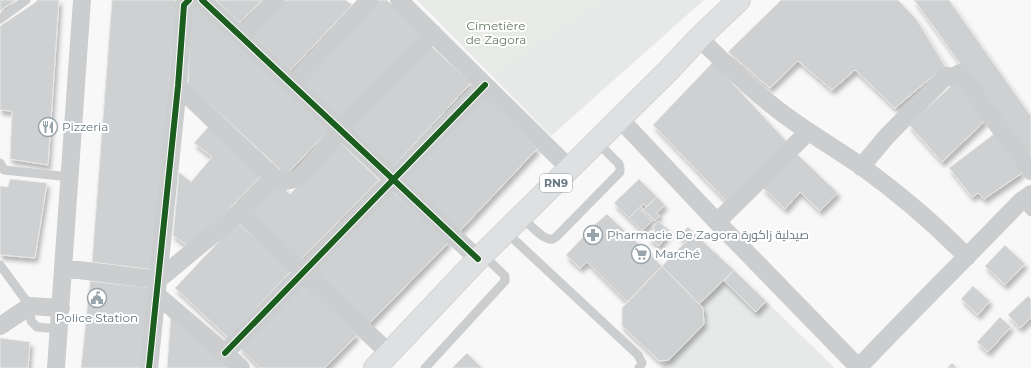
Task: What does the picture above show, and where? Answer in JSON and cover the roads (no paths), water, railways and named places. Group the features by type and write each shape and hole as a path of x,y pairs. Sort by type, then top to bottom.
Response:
{"main road":[{"name":"RN9","path":"382,361 480,257 668,71 699,38 739,0"}],"street":[{"path":"56,368 82,0"},
{"path":"149,368 178,86 184,5 188,0"},
{"path":"202,0 394,180 480,257"},
{"path":"241,37 275,0"},
{"path":"292,85 369,0"},
{"path":"400,0 570,169"},
{"path":"178,86 273,178 296,180 305,172 340,130 432,33"},
{"path":"699,38 756,93 808,132 861,167 907,202 946,236 967,257"},
{"path":"861,167 887,136 946,76 952,76 960,73 1031,171"},
{"path":"225,353 485,85"},
{"path":"620,119 717,222 859,368 931,292 1028,202"},
{"path":"717,222 808,132"},
{"path":"157,287 240,212 273,178"},
{"path":"240,212 304,272 382,361"},
{"path":"64,268 157,287 241,368"},
{"path":"0,326 30,306 61,308"}],"lane":[{"path":"0,19 26,0"},
{"path":"522,216 542,236 549,240 555,238 620,172 619,164 597,142"},
{"path":"1,169 70,177"},
{"path":"506,232 638,355 642,363 639,368"},
{"path":"425,368 506,281 505,276 480,257"},
{"path":"0,265 30,306 31,321 37,327 59,329"}],"place":[{"name":"Pizzeria","path":"48,127"},
{"name":"Pharmacie De Zagora صيدلية زاكورة","path":"593,235"},
{"name":"Marché","path":"641,254"},
{"name":"Police Station","path":"97,298"}],"park label":[{"name":"Cimetière de Zagora","path":"496,33"}]}
